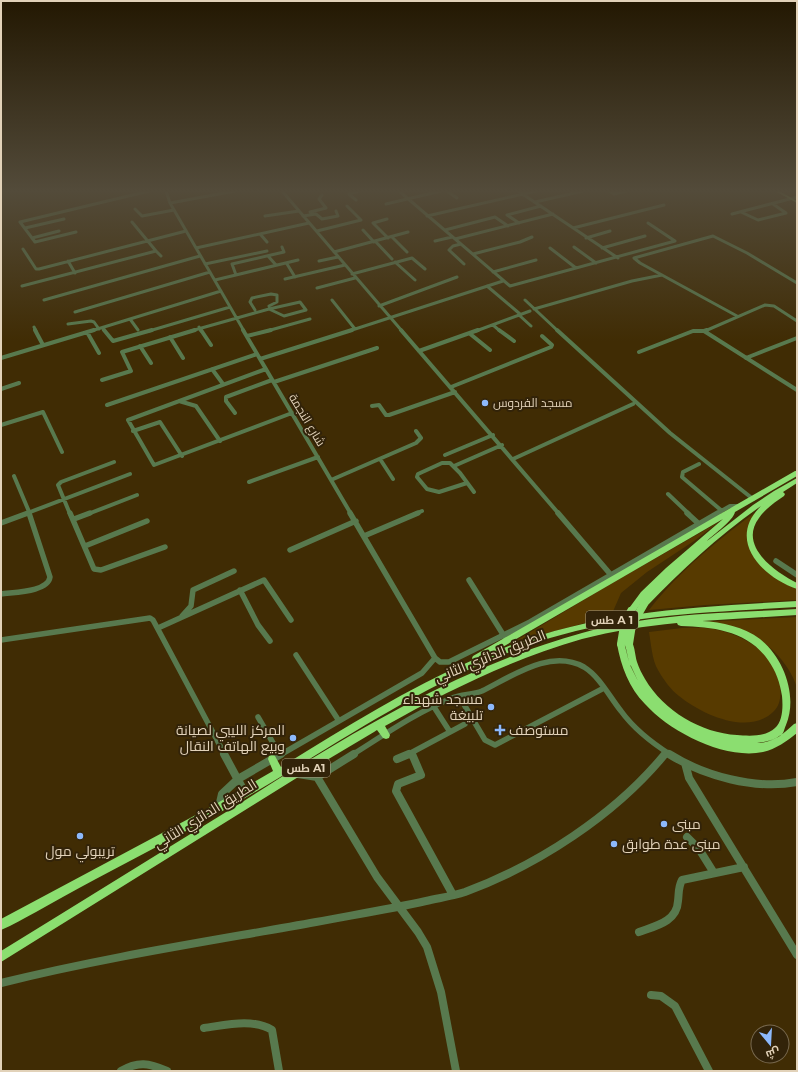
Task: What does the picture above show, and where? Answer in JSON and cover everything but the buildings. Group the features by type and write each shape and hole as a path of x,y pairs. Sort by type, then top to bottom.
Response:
{"highway":[{"path":"436,681 797,473"},
{"path":"648,623 713,625 742,633 760,643 782,665 792,684 794,704 788,721 774,734 752,740 723,738 693,727 669,712 650,693 637,672 625,644 634,619 644,604 677,571 712,540 755,508 797,480"},
{"path":"797,484 759,512 752,523 749,536 753,549 763,564 778,576 797,586"},
{"path":"733,510 726,520 644,594 631,611 624,626 629,673 642,695 662,716 692,735 726,746 754,748 769,746 782,740 797,727"},
{"name":"الطريق الدائري الثاني","path":"1,925 219,808 436,681 478,662 529,642 605,621 676,611 797,604"},
{"name":"الطريق الدائري الثاني","path":"1,957 295,774 443,690 507,661 570,640 632,625 697,618 797,612"},
{"path":"379,725 386,735"},
{"path":"276,757 279,772"},
{"path":"1,930 21,914"},
{"path":"1,952 23,943"}],"street":[{"path":"23,249 36,269 144,241"},
{"path":"149,241 160,256"},
{"name":"شارع النجمة","path":"192,241 435,658"},
{"path":"196,248 231,241"},
{"path":"325,241 379,306 502,445 611,575"},
{"path":"334,252 375,241"},
{"path":"375,241 392,259"},
{"path":"394,241 407,252"},
{"path":"458,241 503,281 512,286 618,258 675,241"},
{"path":"473,254 522,241"},
{"path":"591,241 618,258"},
{"path":"602,248 627,241"},
{"path":"694,241 635,257 640,263 737,316"},
{"path":"724,241 797,283"},
{"path":"461,244 453,246 449,250 464,264"},
{"path":"236,275 232,264 284,252 282,247"},
{"path":"574,247 596,263"},
{"path":"550,248 576,268"},
{"path":"22,286 156,251"},
{"path":"205,264 267,251"},
{"path":"44,300 200,256"},
{"path":"268,256 276,265"},
{"path":"319,261 338,257"},
{"path":"317,288 395,262 412,258 425,269"},
{"path":"215,280 298,260"},
{"path":"493,272 536,260"},
{"path":"68,261 75,272"},
{"path":"395,262 415,280"},
{"path":"287,264 295,277"},
{"path":"286,279 345,265"},
{"path":"75,312 210,272"},
{"path":"420,351 532,310 632,281 662,275"},
{"path":"379,306 457,277"},
{"path":"260,359 503,281"},
{"path":"487,286 531,326"},
{"path":"1,358 221,291"},
{"path":"102,380 131,371 122,352 199,327 255,310 274,304 277,302 277,295 271,294 252,298 250,302 255,310"},
{"path":"332,300 355,329"},
{"path":"525,300 532,310 670,433 753,499"},
{"path":"235,316 299,302 306,310 284,316 268,309"},
{"path":"639,352 693,331 704,331 769,304 797,322"},
{"path":"68,324 91,321 94,322 114,341 230,307"},
{"path":"130,319 138,330"},
{"path":"247,336 310,319"},
{"path":"493,324 514,341"},
{"path":"34,327 43,345"},
{"path":"199,327 211,345"},
{"path":"704,331 797,390"},
{"path":"87,332 99,353"},
{"path":"469,333 490,350"},
{"path":"451,387 551,347 552,345 542,336"},
{"path":"170,337 183,358"},
{"path":"746,358 797,338"},
{"path":"140,346 151,363"},
{"path":"236,413 226,400 226,397 377,348"},
{"path":"107,405 257,354"},
{"path":"212,369 223,384"},
{"path":"266,369 128,420 154,465 182,456 292,413"},
{"path":"1,389 19,383"},
{"path":"372,406 379,406 386,415 389,415 455,392"},
{"path":"179,401 196,406 220,441"},
{"path":"514,459 633,404"},
{"path":"1,424 38,412 44,412 62,452"},
{"path":"133,431 160,422 182,456"},
{"path":"331,480 419,441 421,438 416,431"},
{"path":"444,456 492,435"},
{"path":"454,466 502,445"},
{"path":"249,482 318,457"},
{"path":"380,458 393,479"},
{"path":"114,462 58,483 94,569 98,570 165,547"},
{"path":"467,482 439,492 427,489 417,477 442,464 450,463 454,466 467,482 474,492"},
{"path":"699,464 684,472 682,477 722,511"},
{"path":"1,523 130,474"},
{"path":"1,594 47,585 50,581 29,512 14,476"},
{"path":"668,494 699,524"},
{"path":"74,519 137,495"},
{"path":"219,808 222,794 238,779 422,673 435,658 442,663 449,662 504,636 730,506 740,506"},
{"path":"364,536 422,512"},
{"path":"85,546 147,521"},
{"path":"290,550 356,521"},
{"path":"776,561 797,575"},
{"path":"182,617 190,606 193,590 234,572"},
{"path":"158,628 261,580 265,580 291,620"},
{"path":"469,580 504,636"},
{"path":"240,590 258,625 270,641"},
{"path":"1,640 71,631 139,619 150,618 154,620 245,792"},
{"path":"296,655 339,721"},
{"path":"295,774 317,776 434,707 459,696 474,694 509,676 552,662 562,661 577,664 587,669 595,676 628,721 666,753 685,763 715,775 740,780 777,784 797,782"},
{"path":"459,696 485,740 495,745 604,688"},
{"path":"434,707 450,732"},
{"path":"258,717 276,757"},
{"path":"397,759 412,753 464,724"},
{"path":"412,753 421,772 421,776 398,784 396,790 453,895"},
{"path":"1,983 62,968 398,907 464,892 528,863 579,832 624,796 652,770 666,753"},
{"path":"323,758 318,769 317,776 358,847 398,907 418,930 432,960 456,1071"},
{"path":"685,763 689,778 797,956"},
{"path":"687,837 698,846 714,873"},
{"path":"639,932 673,916 677,908 679,887 682,880 744,867"},
{"path":"651,995 661,996 674,1006 709,1071"},
{"path":"204,1028 246,1024 267,1025 272,1030 279,1071"},
{"path":"121,1071 137,1062 152,1064 167,1071"}],"shaded area":[{"path":"760,509 752,520 748,531 748,543 750,549 753,556 786,584 797,589 797,600 705,605 649,610 673,582 701,556"},
{"path":"719,522 694,541 647,572 621,593 611,616 514,642 602,589"},
{"path":"797,617 797,688 790,672 779,656 757,638 731,629 701,622"},
{"path":"682,628 704,628 718,630 739,637 758,648 766,655 777,673 780,684 780,695 779,703 776,709 763,719 751,722 738,722 725,720 712,715 688,703 676,694 665,681 656,666 649,632"}],"place":[{"name":"مسجد الفردوس","path":"485,403"},
{"name":"مسجد شهداء تلبيغة","path":"491,707"},
{"name":"مستوصف","path":"500,730"},
{"name":"المركز الليبي لصيانة وبيع الهاتف النقال","path":"293,738"},
{"name":"مبنى","path":"664,824"},
{"name":"تريبولي مول","path":"80,836"},
{"name":"مبنى عدة طوابق","path":"614,844"}]}
